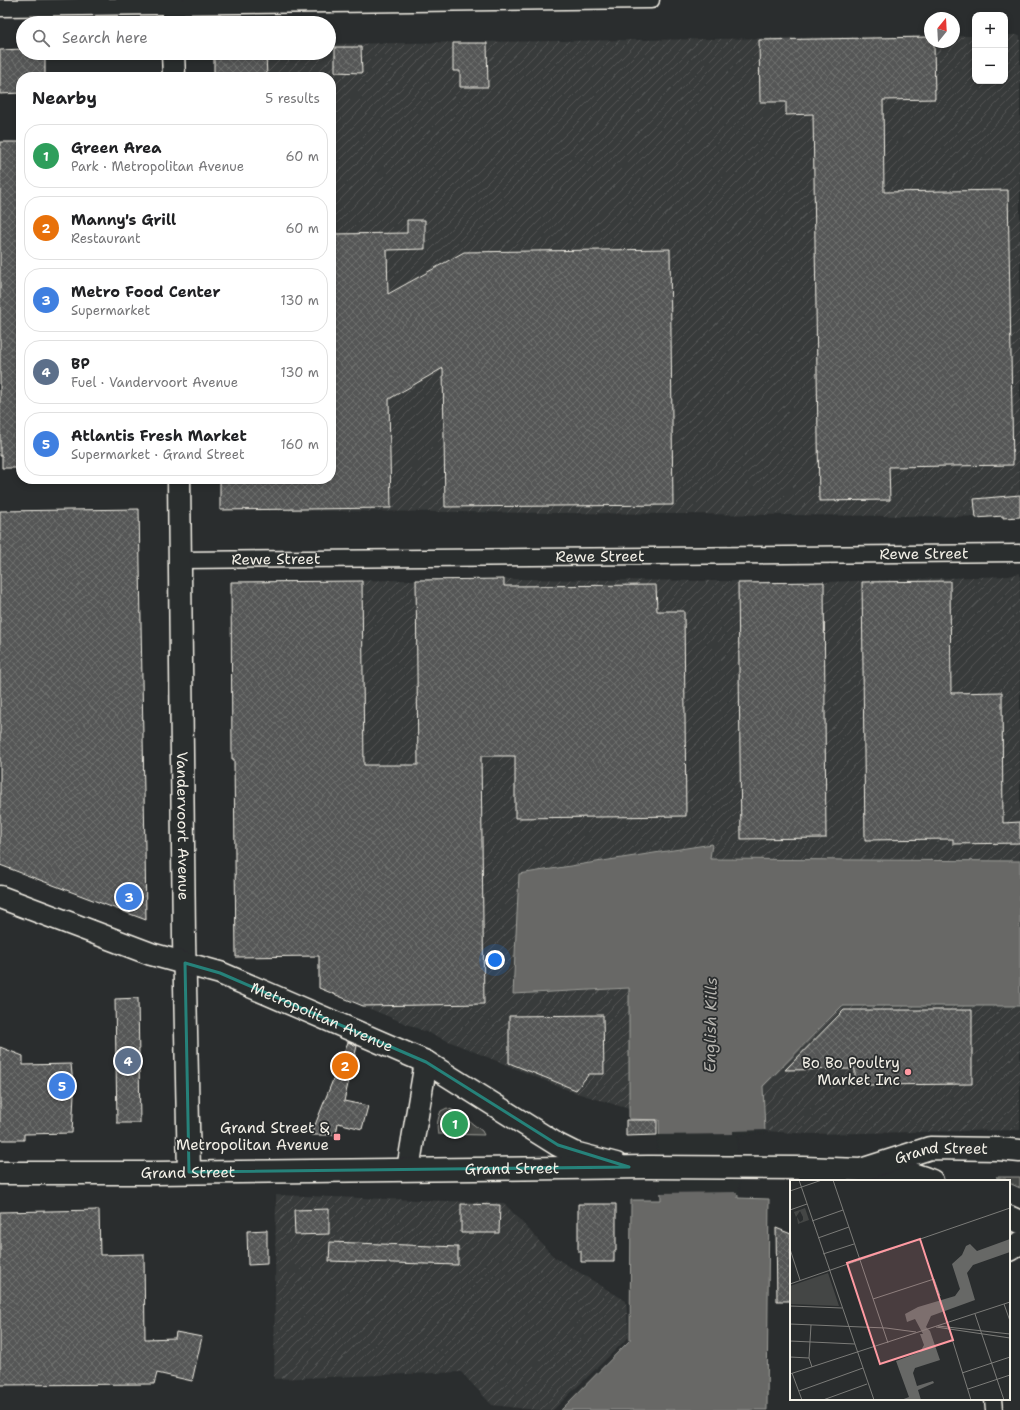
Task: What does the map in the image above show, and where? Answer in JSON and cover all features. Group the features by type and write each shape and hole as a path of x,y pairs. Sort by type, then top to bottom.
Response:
{"main road":[{"path":"173,60 174,72"},
{"name":"Vandervoort Avenue","path":"179,484 189,1172"},
{"name":"Metropolitan Avenue","path":"0,897 151,954 220,973 426,1062 558,1145 574,1153 629,1167"},
{"path":"408,1170 426,1062"},
{"name":"Grand Street","path":"0,1173 629,1167 804,1168 868,1175 930,1148 999,1149 1020,1151"},
{"path":"868,1175 893,1170 919,1175 930,1180"},
{"path":"1010,1217 1020,1222"},
{"path":"1010,1249 1020,1243"},
{"path":"1010,1254 1020,1259"}],"street":[{"path":"0,8 173,10 651,0"},
{"name":"Rewe Street","path":"180,560 1020,553"},
{"path":"993,1400 994,1410"}],"highlighted area":[{"path":"185,963 220,973 426,1062 558,1145 629,1167 408,1169 189,1172"}],"shaded area":[{"path":"1008,35 1020,35 1020,517 220,510 220,484 336,484 336,72 214,72 214,60 336,60 336,44 924,36 924,48 960,48 960,36 972,36 972,84 1008,84"},
{"path":"1020,573 1020,861 709,859 712,844 513,994 629,988 629,1109 570,1091 319,988 319,956 236,957 231,582 504,579 824,582 1009,576"},
{"path":"842,1006 1020,1006 1020,1130 811,1134 765,1131 763,1086"},
{"path":"276,1195 504,1203 554,1257 626,1301 629,1337 553,1410 536,1410 492,1405 461,1372 274,1379"}],"green space":[{"path":"447,1108 457,1112 482,1131 484,1135 438,1134 438,1119 441,1111"},
{"path":"996,1177 1020,1177 1020,1188 1010,1183 1010,1180 1002,1180"}],"water":[{"name":"English Kills","path":"712,844 710,859 1020,861 1020,1006 842,1006 763,1086 765,1131 735,1134 738,1198 769,1199 767,1410 561,1410 630,1340 631,1200 661,1200 659,1120 629,1119 629,988 513,994 519,874"}],"pier":[{"path":"766,1130 765,1133 737,1135 740,1195 737,1195 737,1192 659,1193 657,1135 733,1134 733,1131"}],"building":[{"path":"924,37 924,48 934,48 935,99 883,100 884,192 1008,190 1013,465 889,467 890,500 819,501 813,114 786,115 786,102 760,102 759,40"},
{"path":"453,43 487,43 488,87 460,87 460,71 453,71"},
{"path":"336,47 361,47 362,73 335,72"},
{"path":"16,49 16,60 45,60 45,72 16,72 16,93 0,94 0,50"},
{"path":"214,60 266,60 267,72 214,72"},
{"path":"0,142 16,142 16,468 2,468 2,456 0,456"},
{"path":"407,220 425,220 425,249 387,250 388,294 464,252 670,249 673,505 445,507 443,368 389,399 391,508 220,510 220,484 336,484 336,234 407,233"},
{"path":"1020,495 1020,517 1003,518 1003,516 976,518 974,499"},
{"path":"139,509 146,920 0,865 0,511"},
{"path":"504,579 504,586 656,585 657,611 684,611 686,816 515,818 515,756 481,756 484,1004 363,1006 319,988 319,956 236,957 234,759 232,759 231,582 362,581 364,765 418,765 416,580"},
{"path":"950,581 951,693 1002,692 1003,823 1020,822 1020,843 953,844 953,839 865,840 862,582"},
{"path":"824,582 826,838 741,839 738,583"},
{"path":"138,998 140,1123 117,1123 115,999"},
{"path":"844,1010 972,1010 972,1084 868,1085 868,1082 855,1082 855,1069 785,1070"},
{"path":"603,1015 604,1074 589,1074 576,1090 509,1063 509,1016"},
{"path":"348,1042 357,1046 344,1101 368,1106 362,1129 338,1123 336,1135 311,1135"},
{"path":"0,1047 23,1056 23,1065 71,1064 74,1094 72,1133 24,1134 24,1140 0,1140"},
{"path":"626,1120 657,1120 657,1135 626,1136"},
{"path":"461,1204 500,1205 499,1233 461,1233"},
{"path":"578,1204 616,1204 616,1251 614,1251 614,1262 581,1262 581,1251 578,1251"},
{"path":"329,1209 329,1234 295,1235 294,1210"},
{"path":"99,1210 100,1255 144,1254 145,1339 175,1338 176,1332 202,1337 192,1381 157,1373 154,1384 0,1385 0,1212"},
{"path":"776,1228 790,1234 790,1301 777,1301"},
{"path":"267,1230 267,1264 248,1265 247,1231"},
{"path":"330,1242 458,1247 458,1265 329,1261"}],"place":[{"name":"Metro Food Center","path":"129,897"},
{"name":"BP","path":"128,1061"},
{"name":"Manny's Grill","path":"345,1066"},
{"name":"Bo Bo Poultry Market Inc","path":"908,1072"},
{"name":"Atlantis Fresh Market","path":"62,1086"},
{"name":"Green Area","path":"455,1124"},
{"name":"Grand Street & Metropolitan Avenue","path":"337,1137"}]}
